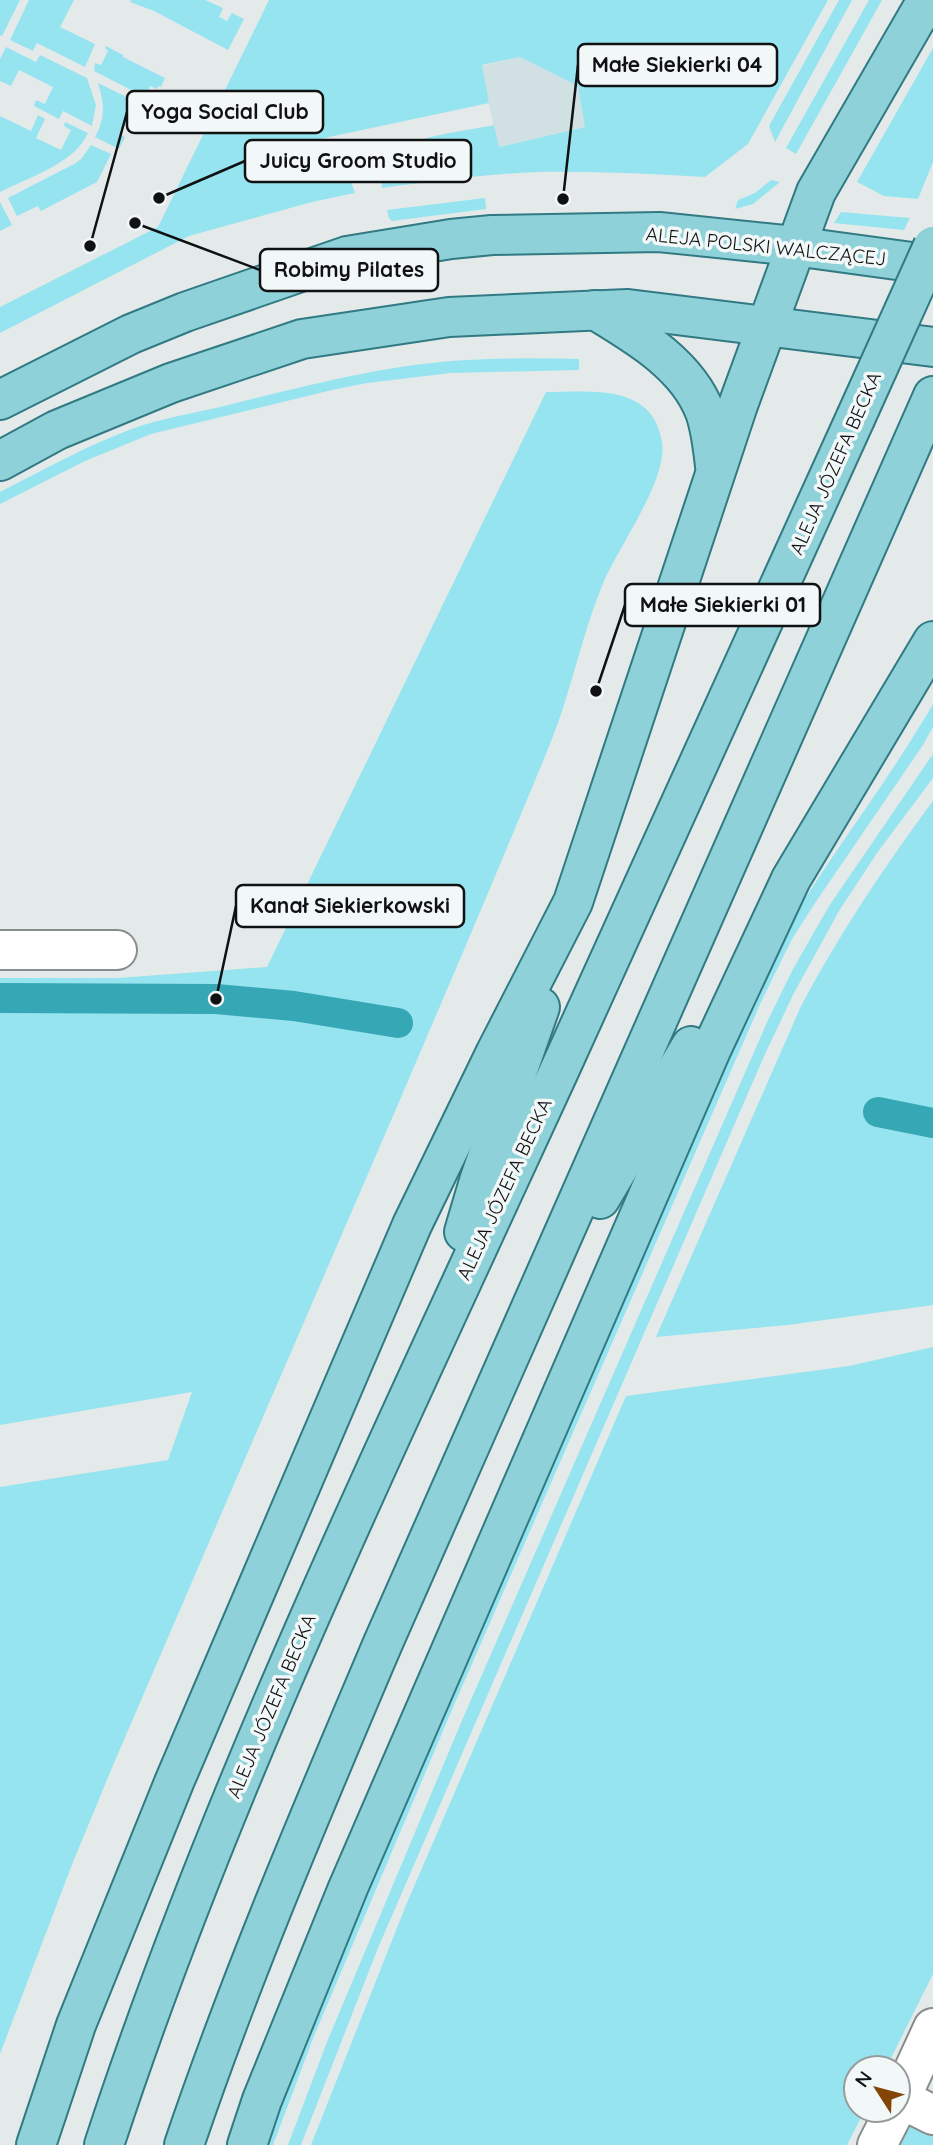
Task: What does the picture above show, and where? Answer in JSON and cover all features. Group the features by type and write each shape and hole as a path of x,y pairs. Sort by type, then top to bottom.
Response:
{"main road":[{"path":"429,1350 480,1178 530,1039 715,472 794,246 816,192 927,0"},
{"name":"ALEJA POLSKI WALCZĄCEJ","path":"0,400 131,334 185,312 347,256 492,235 659,232 794,246 933,265"},
{"name":"ALEJA JÓZEFA BECKA","path":"104,2145 139,2038 221,1822 429,1350 505,1189 933,246"},
{"path":"0,461 57,430 171,383 302,339 449,317 628,309 933,347"},
{"path":"594,310 635,334 683,376 705,411 712,437 715,472"},
{"path":"184,2145 209,2072 294,1851 383,1643 926,411"},
{"path":"523,1327 933,641"},
{"path":"247,2145 262,2100 347,1892 712,1048 791,879"},
{"path":"36,2145 76,2025 175,1780 412,1225 573,902"}],"street":[{"path":"0,950 117,950"},
{"path":"912,2092 933,2028"},
{"path":"877,2145 894,2124"}],"shaded area":[{"path":"0,0 20,0 2,36 0,35"},
{"path":"29,0 74,0 60,27 95,44 85,67 37,43 33,51 10,40"},
{"path":"205,0 223,8 219,17 227,21 232,13 244,19 228,50 154,11 130,2"},
{"path":"269,0 828,0 748,144 705,177 538,172 382,188 381,171 384,161 403,146 418,141 494,125 499,147 585,127 578,86 520,57 482,65 489,103 301,143 305,164 323,163 337,167 348,176 355,193 189,236 0,333 0,307 158,227"},
{"path":"839,0 852,0 775,142 769,126"},
{"path":"869,0 882,0 796,154 786,148"},
{"path":"106,46 165,78 161,87 158,86 157,89 150,86 145,97 94,71 95,63 101,65 108,51"},
{"path":"6,47 36,62 40,55 87,78 96,105 92,126 63,111 59,119 34,106 36,100 45,104 53,87 19,70 11,86 0,81 0,59"},
{"path":"933,48 933,162 918,199 884,196 857,182"},
{"path":"520,57 578,86 585,127 498,147 481,66"},
{"path":"98,83 141,104 136,115 131,113 120,134 125,137 119,149 95,137 103,110"},
{"path":"38,115 45,119 36,138 61,150 71,130 64,126 65,122 88,133 81,144 62,161 0,192 0,116 31,131"},
{"path":"91,145 111,154 97,182 41,211 38,206 17,216 8,198 76,163"},
{"path":"771,180 780,182 753,204 735,209 738,200 755,193"},
{"path":"485,198 486,209 392,221 387,210"},
{"path":"0,202 12,225 0,231"},
{"path":"841,212 910,218 904,230 834,223"},
{"path":"482,359 579,359 579,370 451,373 367,383 151,434 85,461 0,504 0,492 48,467 112,437 168,418 408,366"},
{"path":"546,392 600,392 618,395 633,400 646,409 656,423 662,442 662,458 657,476 650,495 602,586 550,744 114,1763 0,2054 0,1487 168,1460 192,1392 0,1425 0,978 118,978 267,967"},
{"path":"933,704 933,727 923,745 792,939 761,1002 451,1712 314,2036 273,2145 261,2145 296,2051 777,944"},
{"path":"933,754 933,778 877,853 839,911 794,993 765,1054 378,1948 301,2145 288,2145 327,2042 463,1718 768,1020 829,906"},
{"path":"933,801 933,1305 788,1325 656,1337 801,1006 863,901"},
{"path":"933,1347 933,1974 893,2054 842,2054 842,2124 858,2124 847,2145 311,2145 406,1905 626,1396 849,1366"},
{"path":"912,2115 933,2125 933,2145 888,2145 898,2124 912,2124"}],"waterway":[{"path":"0,998 216,999 294,1006 398,1023"},
{"path":"878,1112 933,1123"}],"place":[{"name":"Juicy Groom Studio","path":"159,198"},
{"name":"Małe Siekierki 04","path":"563,199"},
{"name":"Robimy Pilates","path":"135,223"},
{"name":"Yoga Social Club","path":"90,246"},
{"name":"Małe Siekierki 01","path":"596,691"},
{"name":"Kanał Siekierkowski","path":"216,999"}]}
